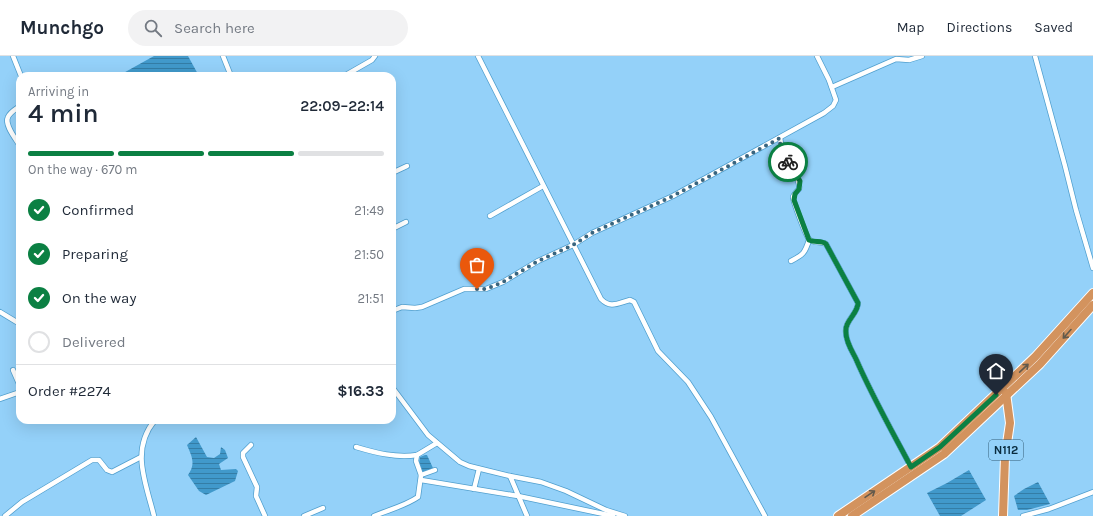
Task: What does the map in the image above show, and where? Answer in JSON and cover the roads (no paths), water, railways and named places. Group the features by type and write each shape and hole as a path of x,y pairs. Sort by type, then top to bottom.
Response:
{"highway":[{"path":"838,516 940,447 1035,357 1093,294"},
{"path":"852,516 944,454 1040,364 1093,305"},
{"name":"N112","path":"1004,516 1005,457 1010,422 1006,395 1007,384"}],"street":[{"path":"13,56 19,72"},
{"path":"223,56 229,72"},
{"path":"351,72 372,60 375,56"},
{"path":"478,56 601,299 606,304 613,305 630,300 636,305 658,351 688,382 711,417 765,516"},
{"path":"396,309 402,307 422,307 464,288 486,289 503,282 538,261 573,245 592,233 673,196 824,113 833,106 836,100 832,87 816,56"},
{"path":"832,87 896,59 909,60 922,56"},
{"path":"1036,56 1076,210 1093,268"},
{"path":"16,109 7,118 7,122 16,139"},
{"path":"780,138 780,143 789,163 800,181 799,189 795,194 794,200 809,240 805,252 801,256 791,261"},
{"path":"396,171 407,166"},
{"path":"490,216 544,186"},
{"path":"396,227 406,222"},
{"path":"809,240 826,244 857,299 858,306 848,321 845,332 846,337 865,381 911,467"},
{"path":"0,312 16,322"},
{"path":"12,370 16,378"},
{"path":"396,392 428,435 460,462 479,469 541,482 566,491 606,510 625,516"},
{"path":"0,399 16,393"},
{"path":"152,424 145,435 141,457 154,516"},
{"path":"356,447 370,452 394,456 417,455 437,443"},
{"path":"251,445 243,452 242,457 257,486 256,496 265,516"},
{"path":"374,516 393,507 405,504 418,497 421,477 416,461 417,455"},
{"path":"5,516 28,498 92,460 99,460 107,470 112,472 141,457"},
{"path":"474,489 479,469"},
{"path":"421,477 435,470"},
{"path":"510,476 527,516"},
{"path":"421,477 474,489 518,496 615,516"},
{"path":"1023,516 1049,509 1093,492"},
{"path":"304,516 322,508"}],"water":[{"path":"154,56 188,56 197,72 125,72"},
{"path":"196,437 207,457 214,458 220,454 221,447 225,450 228,458 219,464 221,470 236,469 238,471 235,481 206,495 199,491 188,475 193,464 187,445"},
{"path":"427,455 433,468 422,473 419,463 420,457"},
{"path":"969,470 986,500 961,516 940,516 927,493"},
{"path":"1038,482 1050,504 1027,510 1018,510 1014,496"}]}
